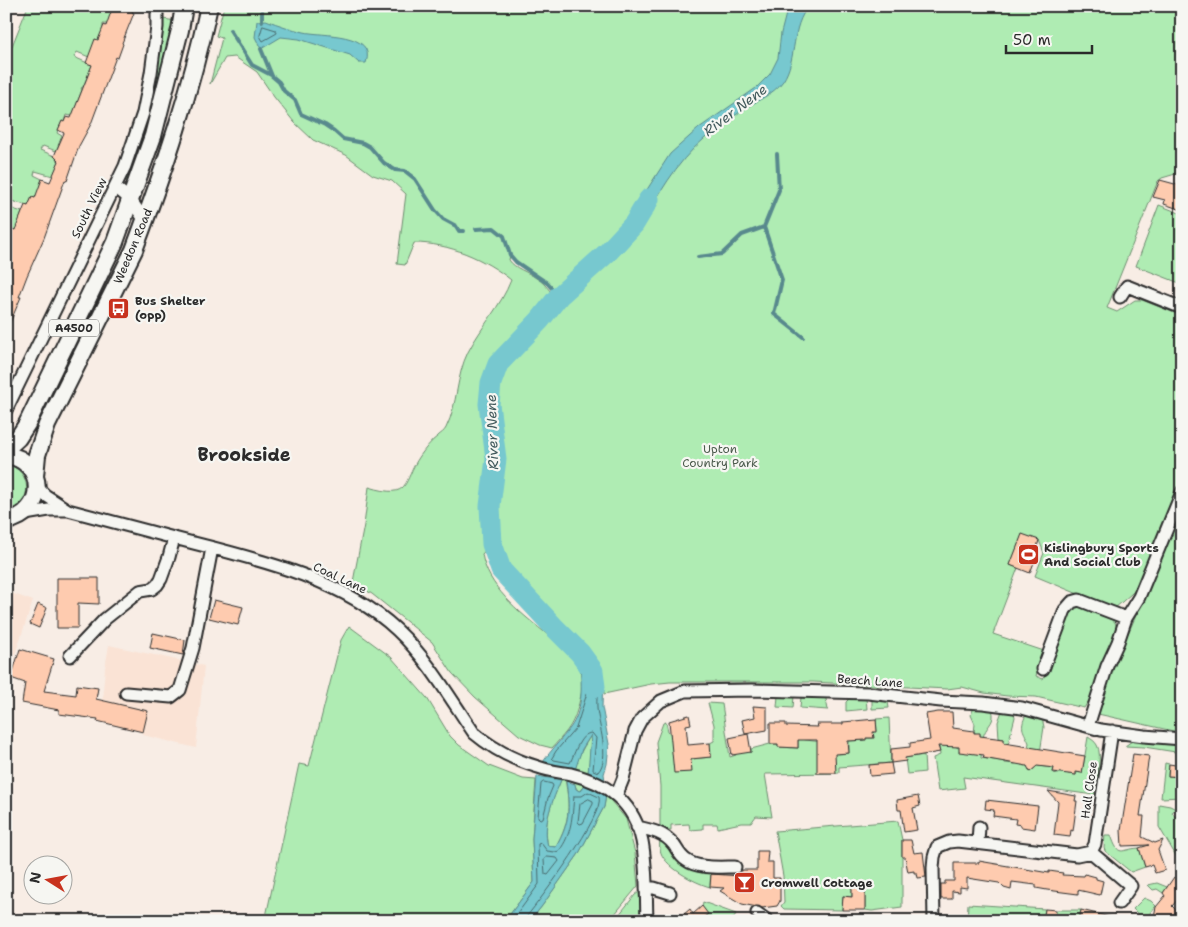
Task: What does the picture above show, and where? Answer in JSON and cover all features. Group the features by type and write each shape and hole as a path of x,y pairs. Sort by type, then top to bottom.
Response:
{"highway":[{"name":"Weedon Road","path":"6,449 18,438 27,424 115,242 153,136 180,30 184,6"},
{"name":"Weedon Road","path":"12,520 34,502 37,455 44,432 134,250 171,150 189,91 208,6"},
{"path":"6,455 22,460 27,464 36,482"}],"street":[{"name":"South View","path":"6,410 125,166 143,113 151,73 157,27 157,6"},
{"path":"115,187 131,200 145,221"},
{"path":"1120,297 1127,286 1182,308"},
{"name":"Coal Lane","path":"36,482 45,495 68,510"},
{"path":"1088,726 1107,666 1126,618 1139,597 1182,492"},
{"name":"Coal Lane","path":"12,520 49,510 68,510 268,562 320,582 371,609 397,629 419,652 474,733 491,746 539,768 572,774 606,787 617,794"},
{"path":"70,656 105,619 140,591 152,589 157,585 164,572 174,538"},
{"path":"126,693 171,697 180,690 193,648 212,548"},
{"path":"1043,669 1065,610 1072,602 1079,600 1126,618"},
{"name":"Beech Lane","path":"617,794 623,779 635,731 642,718 661,701 685,691 752,690 868,693 941,701 983,703 1022,708 1112,731 1182,739"},
{"name":"Hall Close","path":"1091,852 1095,844 1112,731"},
{"path":"617,794 630,812 642,839 647,921"},
{"path":"978,842 979,826"},
{"path":"637,827 660,833 667,837 687,862 710,868 735,867"},
{"path":"934,921 934,857 938,847 949,842 978,842 1077,855 1091,852 1131,886 1119,903"},
{"path":"646,888 654,888 670,893"},
{"path":"757,913 768,921"}],"shaded area":[{"path":"6,591 33,601 6,681"},
{"path":"109,645 204,666 196,748 97,721 104,692 105,668"}],"green space":[{"path":"28,6 120,6 107,24 103,24 103,28 109,31 89,57 77,52 74,57 92,65 81,88 82,90 72,116 66,115 64,122 62,121 57,133 62,136 56,151 43,146 40,150 57,157 56,159 59,161 53,176 35,171 34,175 42,179 38,192 41,200 32,197 28,206 9,200 7,207 22,212 19,233 6,227 6,61"},
{"name":"Upton Country Park","path":"224,6 1182,6 1182,172 1158,181 1107,308 1117,312 1135,300 1142,300 1182,316 1182,483 1140,586 1114,609 1035,576 1044,553 1039,540 1022,535 1010,565 1018,568 993,634 1044,651 1036,676 1043,679 1046,672 1050,671 1052,665 1050,662 1071,607 1075,604 1114,619 1118,632 1091,697 1084,708 1036,697 984,693 962,687 947,689 813,682 670,682 604,694 603,676 598,662 581,643 501,570 492,544 490,506 496,459 489,404 491,383 498,364 559,296 547,283 516,262 510,255 509,260 512,263 542,282 551,292 551,296 492,365 487,386 486,421 491,463 485,501 485,523 489,546 482,554 490,577 505,597 514,607 562,646 579,665 582,673 581,695 573,720 552,748 540,745 519,735 475,697 452,673 432,642 372,594 353,582 369,487 393,491 399,490 404,486 420,456 445,429 453,409 464,361 502,299 511,280 478,259 453,249 427,244 414,243 405,265 397,264 406,194 392,181 373,175 346,155 313,140 294,122 257,72 235,57 225,58 210,84 222,38 216,36"},
{"path":"163,19 176,21 167,63 132,176 126,181 123,180 150,101 158,61"},
{"path":"1159,205 1182,214 1182,284 1136,266"},
{"path":"6,464 21,473 27,488 22,502 6,510"},
{"path":"1182,502 1182,733 1098,714 1108,677"},
{"path":"349,626 391,657 427,698 450,736 459,745 489,766 523,779 536,780 532,839 534,882 505,921 265,921 299,764 309,766 341,640"},
{"path":"778,696 794,696 793,708 777,707"},
{"path":"801,697 823,697 826,699 828,710 800,708"},
{"path":"851,697 866,698 867,709 846,711 846,702"},
{"path":"872,697 888,702 889,708 872,709"},
{"path":"708,703 722,704 730,757 736,755 736,750 751,752 751,749 770,744 778,744 778,747 798,748 798,738 837,744 838,754 849,753 849,741 873,738 873,732 877,731 876,719 889,718 891,763 839,767 839,773 765,774 772,817 756,816 751,823 718,828 717,824 703,824 703,829 690,830 689,824 671,825 671,830 660,829 660,786 656,742 663,723 666,722 668,731 691,759 711,757 710,743 714,741 714,725"},
{"path":"974,707 992,709 993,713 992,720 984,734 981,758 1001,761 1004,739 999,738 998,722 1002,711 1014,713 1015,717 1005,763 1015,764 1021,762 1021,765 1027,766 1029,769 1033,770 1035,768 1039,750 1028,747 1029,743 1023,727 1026,715 1042,718 1044,727 1038,766 1054,768 1053,773 1058,774 1060,761 1068,771 1068,774 1076,775 1076,772 1082,773 1088,737 1093,740 1099,749 1094,795 963,777 965,788 938,791 933,758 940,755 939,746 953,729 956,747 977,754 980,734 974,733 975,724 971,715"},
{"path":"592,734 588,774 582,790 579,791 573,778 576,762"},
{"path":"1132,741 1182,744 1182,753 1125,746"},
{"path":"924,755 925,772 907,774 905,758"},
{"path":"1165,763 1169,764 1168,776 1182,777 1182,797 1161,798"},
{"path":"564,774 568,803 567,820 556,847 548,846 547,828 550,809"},
{"path":"606,795 626,819 635,853 638,886 609,921 530,921 578,855 604,807"},
{"path":"1159,804 1176,809 1172,812 1182,826 1182,866 1159,827"},
{"path":"898,821 902,840 902,907 872,911 865,910 865,885 852,886 852,897 843,896 842,910 784,909 781,906 784,902 783,876 775,831"},
{"path":"1105,835 1111,835 1116,847 1121,851 1139,848 1145,867 1131,872 1105,851"},
{"path":"660,837 711,870 710,887 688,878 667,862 660,849"},
{"path":"1157,883 1167,887 1163,893 1157,889 1153,890 1148,885"},
{"path":"639,892 641,915 639,920 614,921 635,895"},
{"path":"1144,898 1156,906 1144,920 1133,909"},
{"path":"703,902 736,914 731,921 699,921"},
{"path":"968,904 1045,909 1043,921 967,921"},
{"path":"1056,910 1081,910 1079,921 1055,921"}],"water":[{"path":"788,6 809,6 799,23 791,63 783,81 774,90 723,124 694,148 668,181 639,228 628,219 670,154 699,128 756,88 770,74 778,58 781,33"},
{"path":"266,20 304,32 346,37 356,41 363,46 367,53 366,63 359,63 350,55 299,39 281,37 261,49 255,37 257,21"},
{"path":"592,656 598,662 603,676 602,707 609,744 604,774 605,781 588,774 591,735 582,749 575,770 543,762 574,721 581,698 580,666"},
{"path":"537,776 561,780 547,821 548,846 556,847 566,823 568,800 566,781 575,784 576,789 579,791 582,790 584,785 606,795 604,807 578,855 530,921 505,921 534,882 532,839"}],"building":[{"path":"113,6 126,6 133,9 132,12 134,13 118,58 116,57 91,124 79,146 67,181 65,180 6,332 6,292 10,283 6,281 6,227 15,230 25,205 28,206 32,197 35,198 42,179 50,182 59,161 54,156 64,133 58,130 66,117 71,118 92,65 86,63 95,39 98,40 104,25 106,26"},
{"path":"1160,180 1182,186 1182,210 1164,204 1165,200 1153,197"},
{"path":"1022,534 1039,540 1036,551 1038,552 1030,573 1010,565"},
{"path":"57,578 99,578 99,604 78,603 78,628 57,628"},
{"path":"214,600 243,607 238,625 209,618"},
{"path":"38,604 47,608 39,628 30,624"},
{"path":"153,633 185,640 183,655 150,648"},
{"path":"20,649 54,659 44,691 76,695 77,685 98,688 96,699 148,711 143,732 97,721 98,719 59,714 59,710 22,703 25,683 11,678"},
{"path":"753,706 767,707 767,730 745,734 742,720 755,717"},
{"path":"952,712 953,728 974,731 974,733 980,733 980,736 1004,739 1004,743 1085,756 1082,773 1076,772 1076,775 1053,772 1054,768 1037,766 1030,772 1027,766 983,758 984,755 959,752 959,747 938,746 940,752 905,758 906,761 891,763 891,749 910,747 910,743 930,740 926,714"},
{"path":"689,715 691,724 686,725 688,745 710,743 711,757 691,759 692,772 674,773 669,721"},
{"path":"876,719 877,732 873,732 874,738 848,741 849,753 835,754 836,773 817,773 817,740 798,740 798,748 778,747 778,744 770,744 770,723 786,723 786,726 818,727 817,724 843,724 843,722"},
{"path":"748,734 751,752 732,755 729,738"},
{"path":"1133,754 1149,756 1140,816 1144,816 1142,837 1155,843 1163,840 1158,850 1165,870 1155,873 1152,865 1145,867 1139,848 1149,845 1122,846 1121,830"},
{"path":"891,763 893,774 870,776 869,765"},
{"path":"1169,764 1182,766 1182,777 1168,776"},
{"path":"1048,791 1076,796 1073,831 1071,830 1070,837 1054,835 1058,802"},
{"path":"918,796 920,806 913,808 917,830 904,832 901,810 898,810 897,800"},
{"path":"986,800 1038,806 1035,829 1015,824 1016,819 993,816 994,810 985,809"},
{"path":"902,840 911,840 914,853 923,852 926,877 918,878 917,873 914,873 914,871 908,872 905,857 902,857"},
{"name":"Cromwell Cottage","path":"757,851 768,851 767,862 773,862 773,878 780,878 780,901 777,906 762,908 742,904 720,891 724,888 710,887 711,874 741,876 742,870 757,870"},
{"path":"979,861 1049,873 1049,871 1063,873 1062,875 1084,876 1085,874 1096,877 1096,879 1103,881 1100,895 1078,890 1078,894 1047,890 1036,888 1036,885 1012,882 1011,890 1004,888 999,883 967,878 967,888 960,887 960,892 952,891 952,899 941,899 941,884 945,884 945,881 954,881 954,863 979,863"},
{"path":"1174,877 1182,883 1182,895 1172,906 1177,911 1169,921 1153,921 1156,907 1165,896 1163,893"},
{"path":"865,885 865,910 842,910 843,896 852,897 852,886"},
{"path":"702,906 708,914 699,921 676,921 690,909 693,914"},
{"path":"1045,909 1056,910 1055,921 1043,921"},
{"path":"1081,910 1114,918 1113,921 1079,921"}],"waterway":[{"path":"262,6 262,21"},
{"path":"230,30 252,65 271,75"},
{"path":"261,49 272,76 279,82 284,91 295,100 301,114 325,125 343,139 363,143 370,147 384,163 395,170 405,171 415,179 443,219 456,226 459,231 464,231"},
{"path":"777,154 779,190 764,227 782,280 774,314 803,337"},
{"name":"River Nene","path":"595,687 593,671 580,653 501,570 492,544 490,506 496,459 489,404 491,383 498,364 540,320 559,296 608,252 634,224 649,199"},
{"path":"698,257 722,254 742,235 764,227"},
{"path":"476,229 494,228 504,236 510,255 516,262 547,283 559,296"}],"place":[{"name":"Bus Shelter (opp)","path":"119,308"},
{"name":"Kislingbury Sports And Social Club","path":"1028,555"},
{"name":"Cromwell Cottage","path":"745,883"}],"district":[{"name":"Brookside","path":"244,455"}]}
